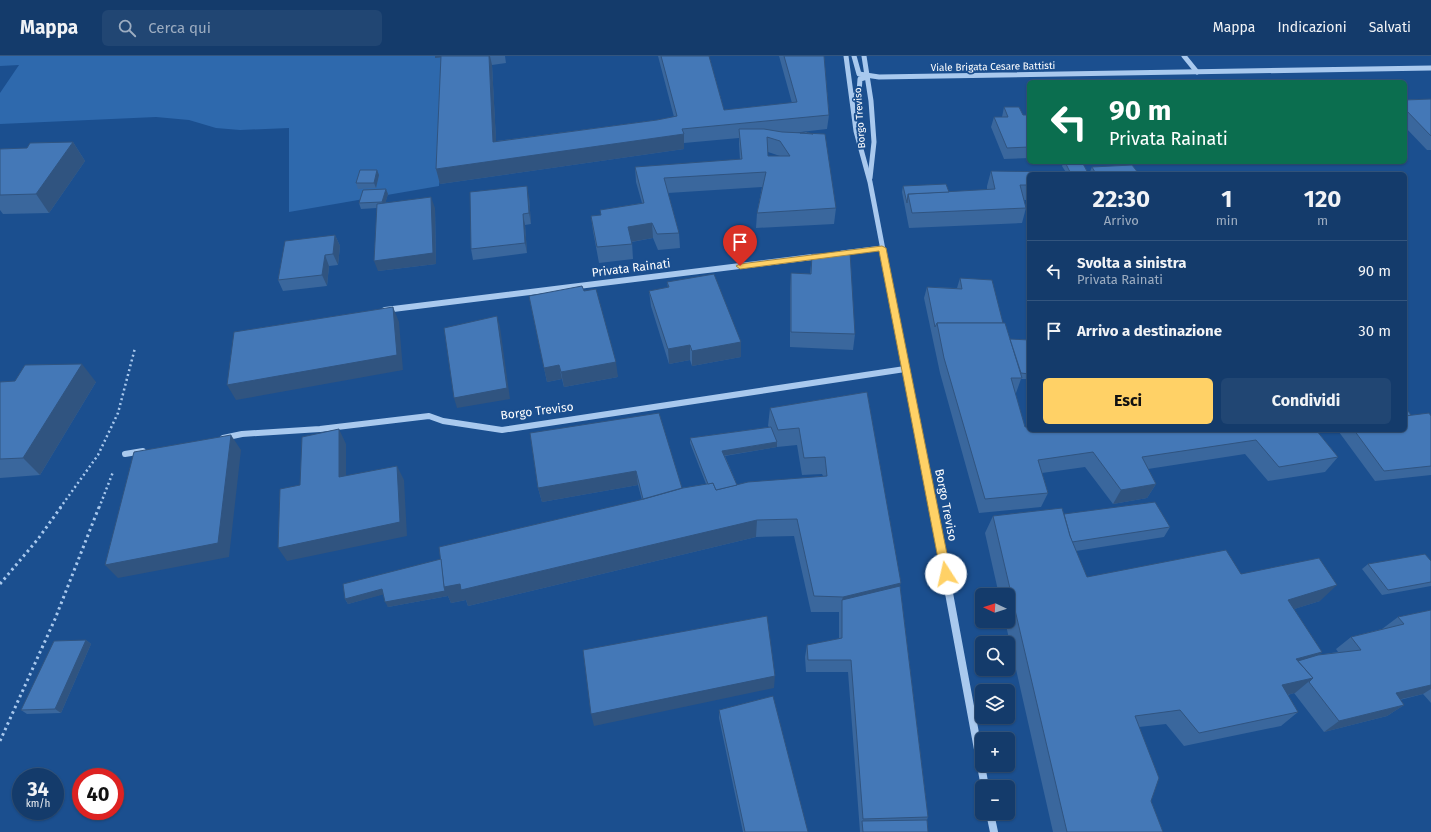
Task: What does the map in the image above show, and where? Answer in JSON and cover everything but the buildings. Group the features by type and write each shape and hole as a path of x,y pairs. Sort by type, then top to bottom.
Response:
{"street":[{"name":"Borgo Treviso","path":"846,56 856,132 870,182 905,369 941,544 984,780"},
{"name":"Borgo Treviso","path":"854,56 857,71 861,75 868,76"},
{"name":"Borgo Treviso","path":"864,56 868,76 874,142 870,182"},
{"path":"1184,56 1197,72"},
{"name":"Viale Brigata Cesare Battisti","path":"868,76 920,77 1431,68"},
{"name":"Borgo Treviso","path":"852,97 859,92 860,79 868,76"},
{"path":"832,255 882,248"},
{"name":"Privata Rainati","path":"383,310 824,256"},
{"name":"Borgo Treviso","path":"218,438 242,434 320,429 429,416 443,421 502,430 905,369"},
{"path":"125,454 148,450"},
{"path":"991,820 994,832"}],"path":[{"path":"0,584 38,538 98,455 118,413 135,348"},
{"path":"0,741 56,619 118,458 125,454"}],"shaded area":[{"path":"0,56 445,56 439,186 289,212 289,128 240,130 216,128 189,120 156,117 0,124 0,93 19,65 0,66"}],"route":[{"path":"740,266 882,248 946,574"}]}
